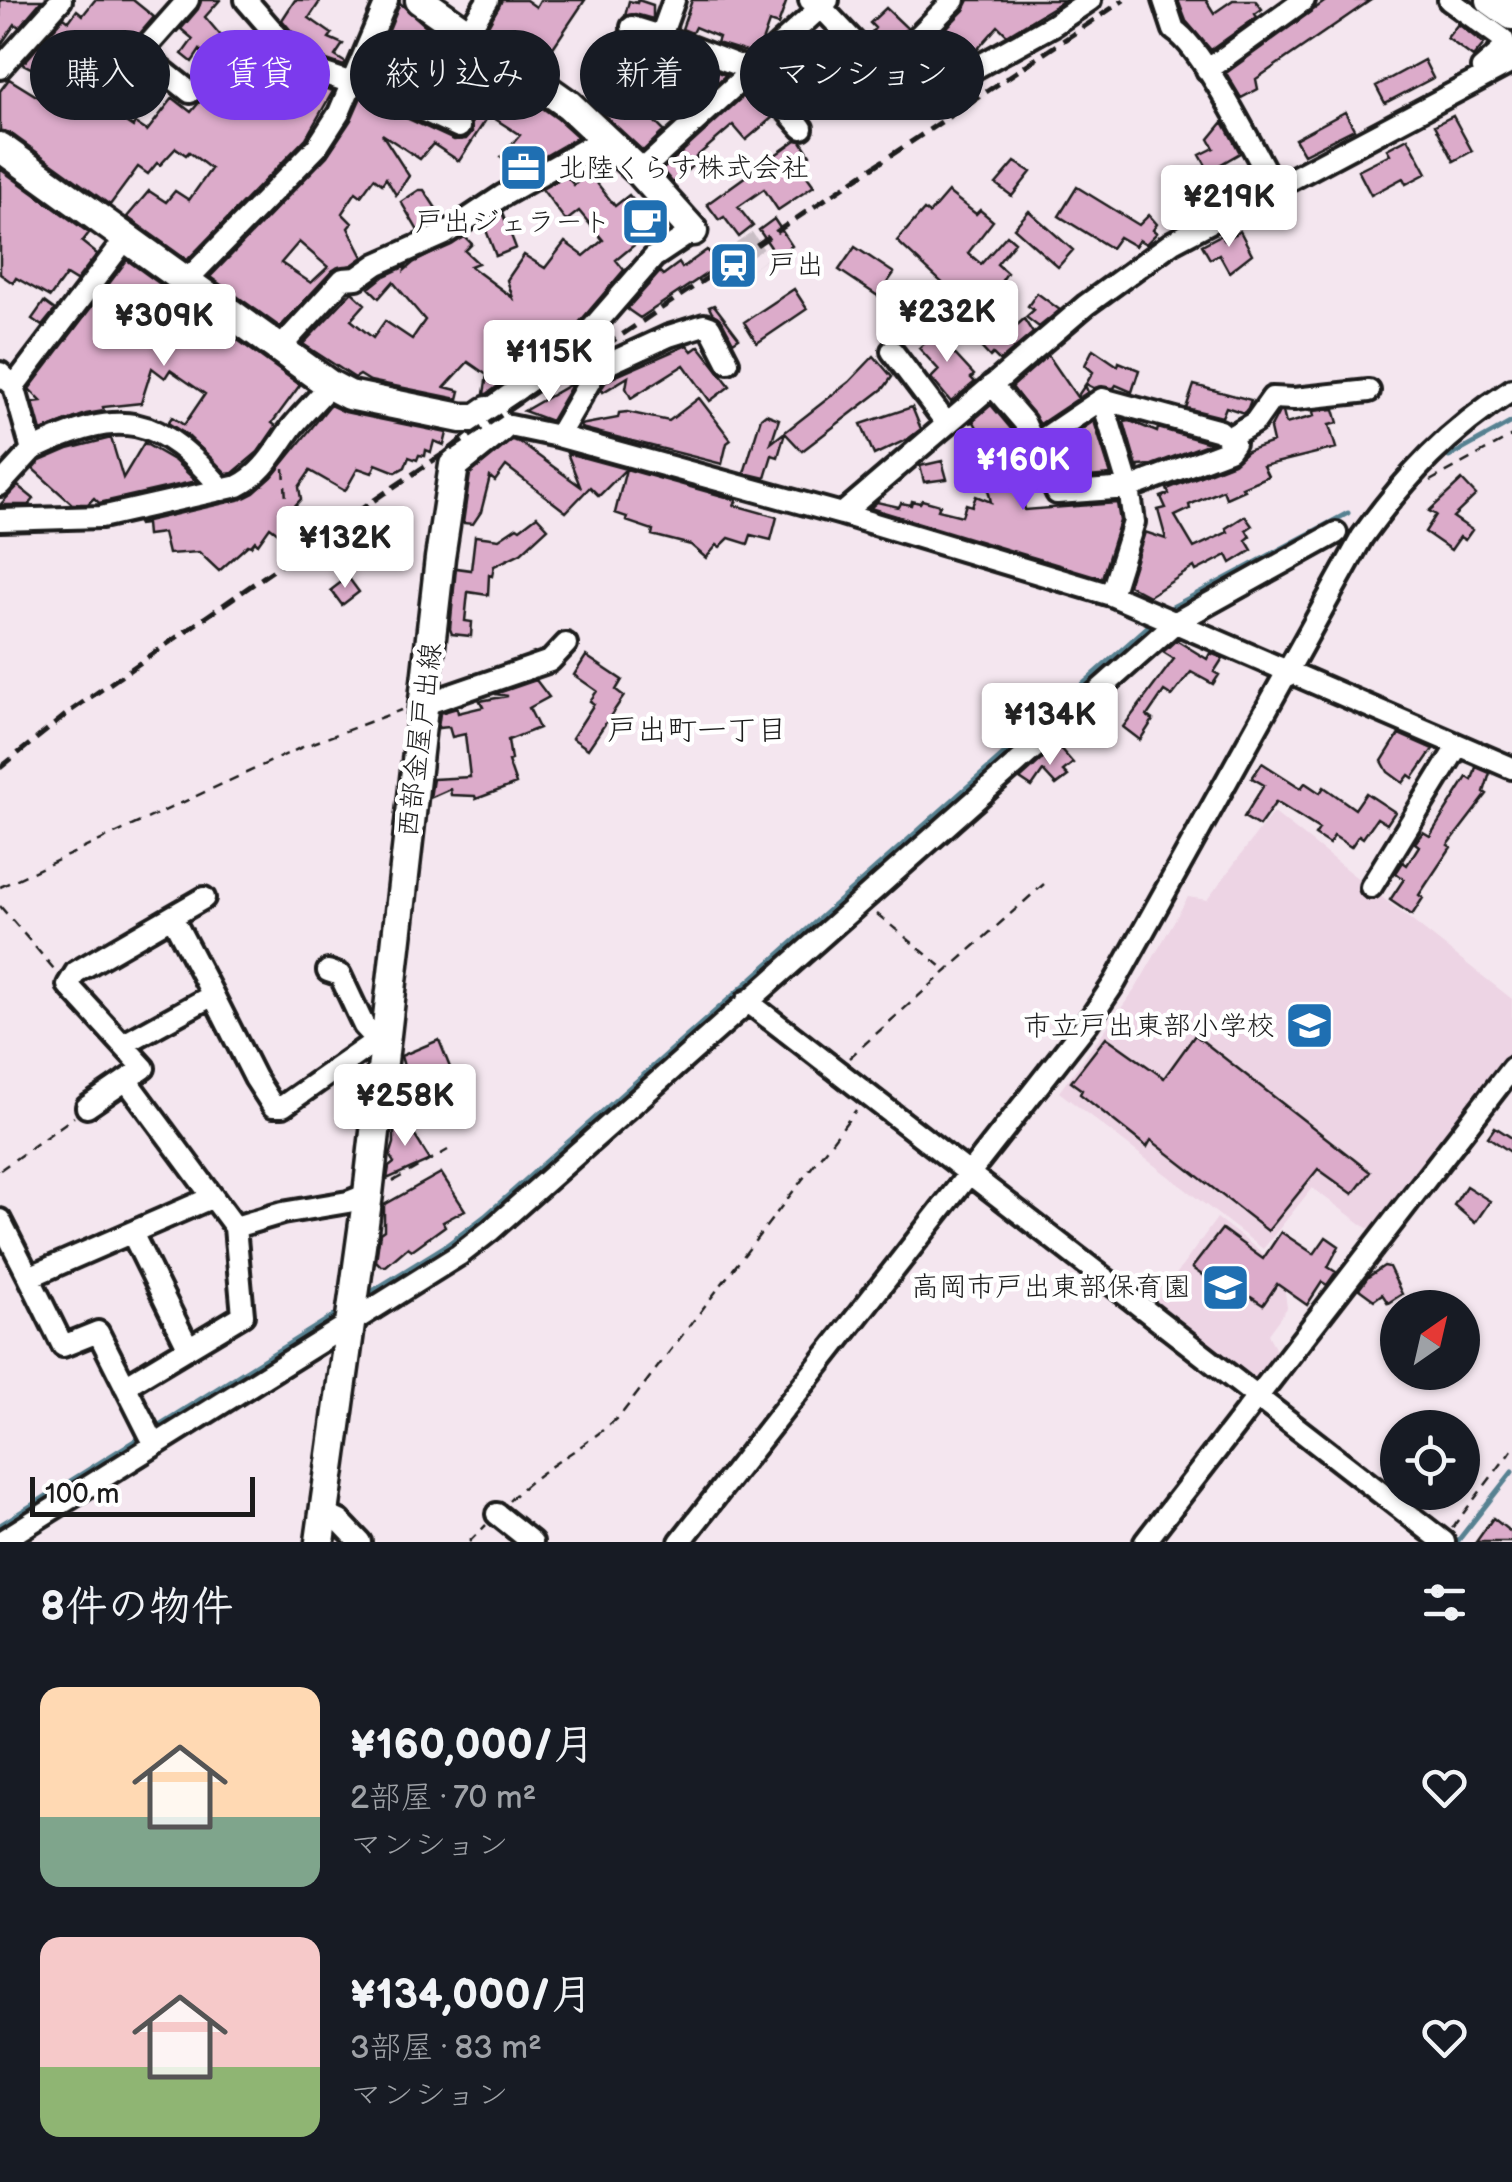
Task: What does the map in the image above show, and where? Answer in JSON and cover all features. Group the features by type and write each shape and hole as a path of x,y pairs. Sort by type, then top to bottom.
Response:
{"main road":[{"path":"420,0 463,30"},
{"path":"1492,0 1512,15"},
{"path":"560,98 640,172 693,231"},
{"path":"0,147 350,396 461,418 494,420"},
{"name":"西部金屋戸出線","path":"320,1542 368,1194 381,1040 454,465 494,420"}],"street":[{"path":"188,0 142,53 190,92"},
{"path":"246,0 304,68 350,80"},
{"path":"374,30 387,0"},
{"path":"469,30 488,0"},
{"path":"663,30 674,0"},
{"path":"924,30 954,0"},
{"path":"984,64 1053,26 1090,0"},
{"path":"1164,0 1174,30 1184,36 1207,70 1275,188"},
{"path":"1266,0 1279,18"},
{"path":"1207,70 1304,0"},
{"path":"1448,0 1503,39 1506,47 1482,68 1485,77"},
{"path":"0,68 58,1"},
{"path":"791,30 819,2 845,30"},
{"path":"632,27 642,30"},
{"path":"842,514 1086,305 1173,242 1512,62"},
{"path":"640,172 740,79"},
{"path":"187,280 318,147 340,113 350,88"},
{"path":"443,120 459,127"},
{"path":"795,120 802,128"},
{"path":"280,348 343,279 356,278 377,264 445,234 502,196 605,138"},
{"path":"693,231 654,257 574,349 494,420 842,514 1111,595 1512,768"},
{"path":"32,450 7,379 127,237"},
{"path":"558,436 597,369 668,336 704,325 710,327 728,362"},
{"path":"892,351 947,424"},
{"path":"0,520 101,517 224,490 254,478 330,384"},
{"path":"992,385 1018,413 1057,494 1129,488 1229,450 1234,443 1220,430 1102,400 1034,445"},
{"path":"680,1542 1116,982 1285,672 1362,537 1401,482 1476,413 1512,390"},
{"path":"1228,438 1255,422 1272,398 1294,400 1369,392"},
{"path":"1102,400 1129,488 1133,530 1111,595"},
{"path":"0,485 32,450 116,421 146,426 180,446 224,490"},
{"path":"0,1542 151,1436 491,1230 860,901 1165,618 1336,534"},
{"path":"424,708 550,661 566,644"},
{"path":"1371,887 1457,747"},
{"path":"87,1108 144,1068 68,985 76,972 204,898"},
{"path":"172,917 273,1106 284,1106 381,1040 364,1026 340,975 328,971"},
{"path":"124,1044 213,995"},
{"path":"747,1001 1443,1541"},
{"path":"1145,1542 1512,1068"},
{"path":"124,1386 243,1315 235,1227 126,1080"},
{"path":"235,1227 368,1194"},
{"path":"28,1277 213,1197"},
{"path":"0,1220 63,1346 98,1332 151,1436"},
{"path":"132,1233 188,1347"},
{"path":"325,1514 340,1520 360,1542"},
{"path":"497,1514 532,1542"}],"path":[{"path":"1401,482 1418,488 1512,436"},
{"path":"276,454 286,475 289,548"},
{"path":"0,887 300,748 408,708 424,708"},
{"path":"837,1069 1044,884"},
{"path":"860,901 947,971"},
{"path":"0,906 68,985"},
{"path":"469,1542 532,1478 593,1440 623,1412 869,1093"},
{"path":"0,1170 87,1108"},
{"path":"368,1194 448,1150"},
{"path":"1443,1541 1512,1450"}],"shaded area":[{"name":"市立戸出東部小学校","path":"1273,812 1512,999 1512,1053 1376,1227 1367,1228 1312,1188 1263,1249 1059,1092 1136,988 1188,897 1207,900"},
{"name":"高岡市戸出東部保育園","path":"1217,1218 1282,1268 1287,1308 1268,1334 1278,1355 1258,1382 1250,1381 1154,1305"}],"building":[{"path":"0,0 42,0 19,27 15,24 0,46"},
{"path":"95,0 133,0 154,17 143,30 53,30 64,17 69,21 77,10 83,15"},
{"path":"201,0 220,0 205,17 216,30 190,30 190,36 181,29"},
{"path":"295,0 321,0 309,18 326,30 291,30 282,20"},
{"path":"502,0 526,0 536,7 540,0 585,0 560,37 560,30 494,30 488,26"},
{"path":"692,0 787,0 778,25 769,22 766,30 740,30 740,50 720,44 720,30 682,29"},
{"path":"969,0 1065,0 1007,35 998,26 984,42 984,30 944,30"},
{"path":"1178,0 1206,0 1214,13 1233,0 1255,0 1262,9 1255,14 1257,17 1211,50 1186,21"},
{"path":"1327,0 1371,0 1256,79 1258,89 1241,98 1226,73"},
{"path":"629,1 653,5 653,19 635,14 625,16"},
{"path":"400,3 428,30 389,30"},
{"path":"886,8 907,28 874,30 870,23"},
{"path":"1458,24 1484,44 1473,57 1447,38"},
{"path":"330,38 343,44 335,56 346,63 344,66 330,61"},
{"path":"190,43 190,60 182,54"},
{"path":"1424,60 1433,78 1385,103 1376,86"},
{"path":"9,79 30,92 30,120 122,120 147,131 156,120 170,120 173,98 190,111 190,120 316,120 306,138 187,260 127,217 149,191 166,202 175,191 189,200 211,169 189,152 186,155 176,148 148,174 138,167 110,205 10,133 0,130 0,91"},
{"path":"740,99 740,120 769,120 746,140 733,125 673,183 662,170"},
{"path":"1345,112 1354,129 1304,154 1295,139"},
{"path":"1453,116 1472,151 1454,161 1435,125"},
{"path":"351,120 411,120 454,140 466,139 472,132 471,120 486,120 459,161 433,144 420,159 382,134 409,176 396,195 386,178 382,184 374,178 361,196 356,192 342,213 352,223 348,228 363,257 333,270 280,327 210,277 327,156","holes":["299,242 328,267 311,283 281,263"]},
{"path":"497,120 559,120 578,137 512,175 501,157 520,135"},
{"path":"610,120 653,120 664,131 643,151"},
{"path":"1223,122 1240,153 1209,171 1200,155 1214,148 1209,139"},
{"path":"1408,138 1427,173 1406,184 1403,178 1371,195 1358,170 1390,154 1387,149"},
{"path":"796,140 810,155 799,165 814,186 778,210 764,189 738,207 753,226 739,237 724,217 719,220 707,204"},
{"path":"1015,162 1031,172 1012,196 996,184"},
{"path":"0,169 89,233 82,242 97,254 76,281 66,275 50,297 16,278 13,283 0,274"},
{"path":"589,173 615,206 629,195 642,211 647,206 662,229 648,241 644,237 616,260 624,270 565,339 515,374 507,369 505,381 487,394 487,375 468,362 445,387 460,391 458,399 370,381 360,375 355,378 303,344 352,292 365,304 351,320 373,338 385,321 412,339 425,320 393,282 379,298 369,288 384,276 406,266 405,270 465,237 472,244 465,251 478,263 470,266 513,298 507,280 524,255 545,268 565,242 584,256 603,240 579,211 566,221 542,189 566,176 574,185"},
{"path":"1077,187 1139,225 1149,215 1157,224 1153,230 1157,233 1146,244 1139,240 1135,246 1119,237 1111,248 1059,216"},
{"path":"424,190 443,219 418,231 401,202"},
{"path":"948,192 976,214 980,210 993,221 968,253 981,264 1007,235 1015,242 997,264 1007,273 982,310 1007,334 1024,319 1033,333 1000,361 993,354 990,357 977,343 985,335 963,311 924,321 950,290 897,241 924,210 929,214"},
{"path":"1029,211 1073,250 1058,267 1014,228"},
{"path":"502,212 516,248 496,256 484,225"},
{"path":"774,219 792,246 777,256 759,230"},
{"path":"1240,231 1252,254 1229,272 1219,254 1210,259 1202,245"},
{"path":"855,247 894,273 878,296 839,270"},
{"path":"707,250 721,264 640,318 627,309 660,272 663,275 679,263 682,268"},
{"path":"127,260 300,385 272,423 276,426 258,452 233,473 227,474 187,435 168,423 172,417 184,425 205,394 170,370 165,378 152,368 141,403 103,407 104,411 41,431 33,402 41,401 29,389"},
{"path":"794,289 807,309 757,343 744,322"},
{"path":"1037,293 1060,310 1039,327 1026,317 1034,310 1028,306"},
{"path":"44,302 55,310 42,326 32,319"},
{"path":"714,305 739,338 733,342 722,321 712,313 709,307"},
{"path":"937,326 955,346 951,350 974,375 971,378 975,382 951,402 931,378 939,370 919,348 926,342 923,338"},
{"path":"687,345 692,351 699,346 730,386 710,401 684,365 631,398 626,388 628,377 603,392 601,389 607,380"},
{"path":"1093,349 1118,366 1119,362 1139,370 1132,392 1116,385 1094,388 1086,384 1093,372 1085,365"},
{"path":"1048,355 1077,397 1085,385 1088,392 1040,424 1012,387"},
{"path":"874,356 892,377 884,388 802,451 785,433 778,457 772,455 765,478 744,473 761,418 766,414 779,419 771,443 849,382"},
{"path":"573,383 551,421 524,411"},
{"path":"1194,385 1251,400 1244,413 1226,407 1222,417 1186,408"},
{"path":"699,398 731,440 722,464 580,425 618,418 619,413 627,412 669,421"},
{"path":"330,405 345,412 447,433 444,445 434,441 431,452 426,450 425,456 419,455 417,460 409,457 405,467 396,472 376,464 372,473 358,468 345,491 310,471 299,487 301,499 281,521 285,523 278,533 270,527 258,544 255,541 248,545 219,571 199,552 168,554 163,533 147,535 146,524 139,525 254,493 272,477"},
{"path":"991,405 1012,430 1036,480 1020,487 1025,510 1117,503 1120,521 1102,578 870,508 877,502 899,507 901,503 911,505 912,501 922,500 940,505 938,510 962,516 966,504 972,506 976,496 991,502 987,485 1006,481 974,422 970,423"},
{"path":"912,407 921,429 874,455 861,424"},
{"path":"1334,409 1338,423 1329,425 1336,448 1263,466 1268,476 1242,487 1244,490 1226,498 1223,490 1189,505 1190,509 1175,516 1194,548 1228,532 1226,528 1245,516 1252,526 1246,530 1250,537 1246,540 1252,550 1231,563 1227,555 1196,571 1194,567 1149,596 1128,585 1145,532 1166,539 1158,510 1166,508 1161,497 1169,494 1167,489 1234,463 1247,451 1273,442 1270,429 1279,412 1283,412 1286,424 1314,416 1313,411"},
{"path":"1094,421 1111,475 1065,479 1052,449"},
{"path":"1124,422 1157,432 1158,428 1210,443 1152,465 1139,466 1138,470"},
{"path":"111,438 123,478 144,443 175,461 196,481 99,503 94,498 88,504 72,504 33,469 40,461 68,449"},
{"path":"512,440 580,486 567,453 626,469 599,496 590,487 566,512 506,466 495,481 490,477 481,512 473,524 463,523 470,474"},
{"path":"942,461 947,479 924,482 920,466"},
{"path":"626,469 737,500 734,505 777,517 771,540 751,535 748,544 729,538 706,558 691,545 652,535 653,530 615,513"},
{"path":"1462,480 1476,495 1453,517 1472,530 1465,540 1460,537 1451,550 1425,532 1436,515 1429,511"},
{"path":"18,486 34,499 29,505 0,505"},
{"path":"537,516 548,528 521,553 494,566 492,576 489,575 488,595 468,592 465,621 472,622 471,636 452,634 456,568 471,570 475,536 499,539"},
{"path":"348,577 359,592 342,605 331,590"},
{"path":"1176,640 1207,659 1210,653 1223,658 1214,672 1219,675 1213,684 1191,672 1172,696 1164,691 1147,716 1153,720 1140,740 1123,727 1174,659 1163,652"},
{"path":"586,656 622,680 616,690 624,696 588,749 572,738 594,704 590,701 597,691 574,675"},
{"path":"536,680 549,697 529,708 539,728 508,740 508,761 516,784 476,799 451,795 450,789 430,798 433,779 470,777 465,734 452,737 449,727 438,728 440,713 483,707 480,701 508,696 495,694"},
{"path":"1399,734 1433,749 1413,778 1409,775 1403,783 1388,772 1382,761"},
{"path":"1061,742 1059,747 1073,763 1063,771 1068,776 1056,785 1043,771 1032,787 1020,779"},
{"path":"1262,763 1301,788 1305,783 1320,793 1324,787 1355,809 1366,793 1395,812 1387,824 1377,818 1351,847 1334,836 1329,844 1315,835 1319,829 1276,802 1259,826 1244,817 1264,785 1252,778"},
{"path":"1476,767 1490,773 1484,792 1487,794 1448,845 1451,847 1419,895 1423,898 1412,915 1390,900 1404,879 1396,873 1403,862 1407,865 1423,832 1430,836 1467,777 1472,780"},
{"path":"1195,1035 1370,1172 1353,1194 1318,1169 1268,1231 1151,1140 1147,1147 1080,1094 1082,1090 1071,1082 1106,1037 1164,1078"},
{"path":"439,1040 453,1075 434,1083 430,1073 413,1080 406,1073 401,1056"},
{"path":"401,1114 430,1160 387,1179 394,1163 390,1156 394,1118"},
{"path":"1495,1127 1512,1138 1512,1153 1488,1137"},
{"path":"441,1173 465,1210 443,1222 445,1226 412,1250 408,1247 381,1266 376,1261 380,1233 384,1230 384,1205"},
{"path":"1466,1186 1490,1201 1475,1223 1454,1205"},
{"path":"1222,1229 1263,1259 1281,1232 1314,1254 1326,1237 1339,1246 1328,1267 1336,1272 1327,1285 1322,1282 1307,1305 1277,1284 1263,1305 1243,1292 1241,1295 1232,1289 1229,1294 1192,1268"},
{"path":"1384,1266 1389,1267 1400,1290 1380,1290 1374,1300 1359,1289"},
{"path":"1493,1518 1512,1533 1512,1542 1476,1542"}],"waterway":[{"path":"1449,457 1512,422"},
{"path":"1163,612 1348,513"},
{"path":"363,1297 447,1245 485,1216 1155,620"},
{"path":"151,1430 341,1311"},
{"path":"0,1525 142,1436"},
{"path":"1457,1542 1512,1472"}],"tunnel":[{"path":"744,238 761,263"}],"railway":[{"path":"0,768 72,710 383,494 1124,0"}],"place":[{"name":"北陸くらす株式会社","path":"523,168"},
{"name":"戸出ジェラート","path":"646,222"},
{"name":"戸出","path":"733,265"},
{"name":"市立戸出東部小学校","path":"1310,1026"},
{"name":"高岡市戸出東部保育園","path":"1226,1287"}],"district":[{"name":"戸出町一丁目","path":"697,731"}]}
